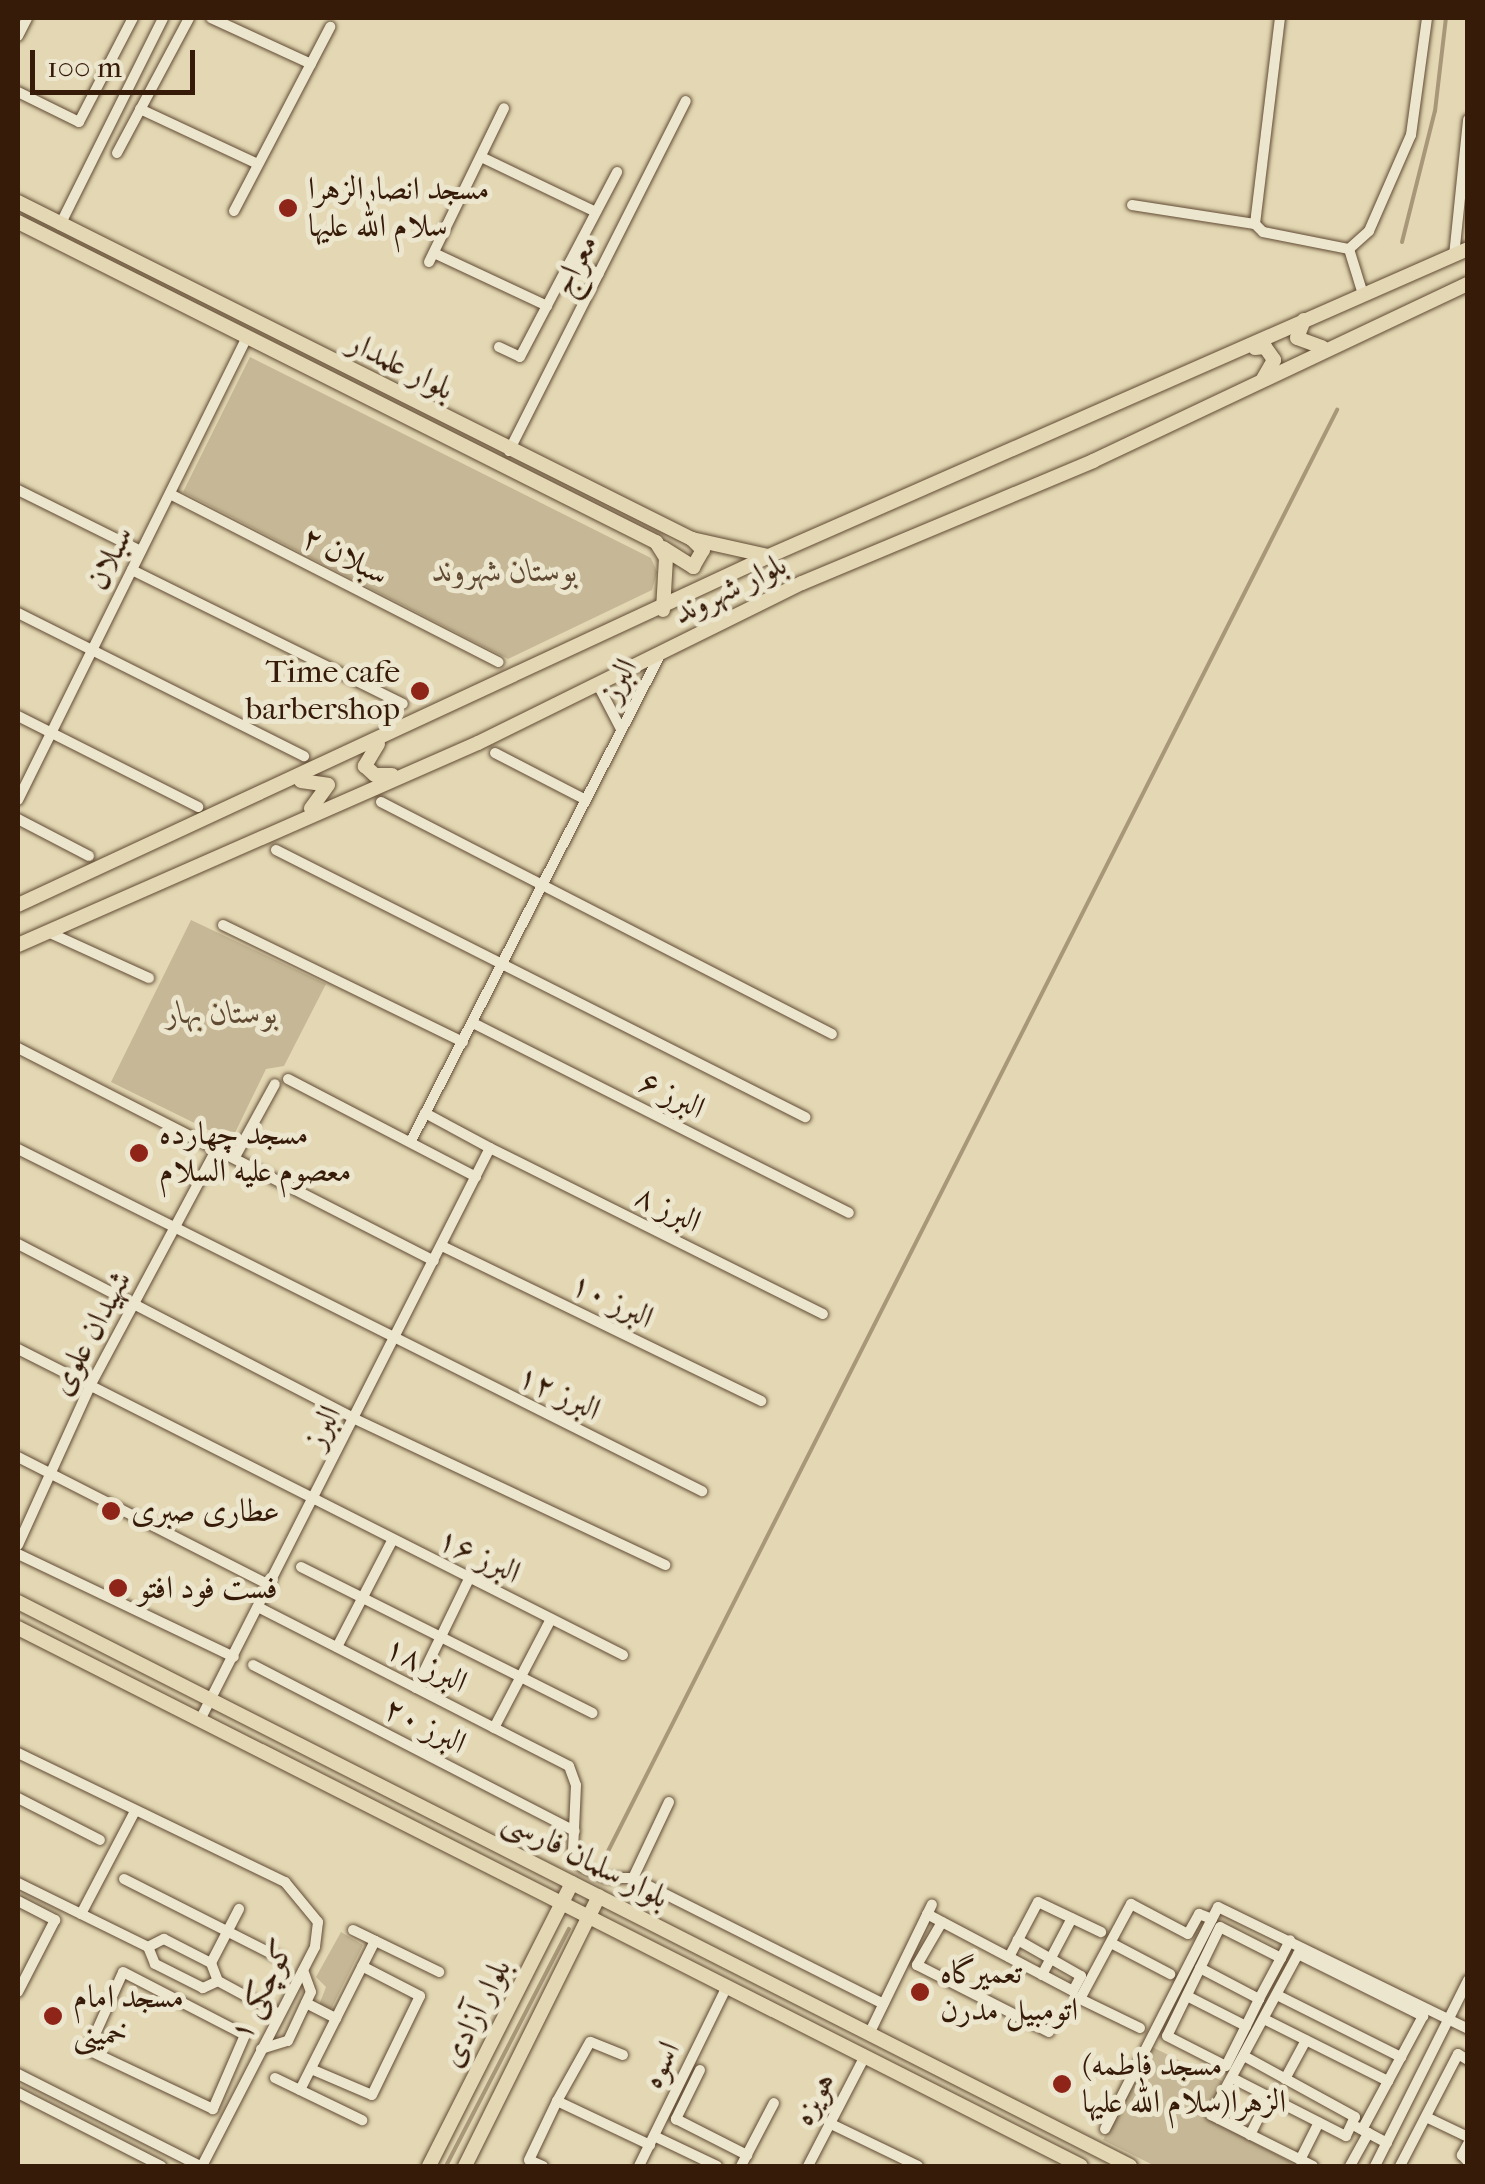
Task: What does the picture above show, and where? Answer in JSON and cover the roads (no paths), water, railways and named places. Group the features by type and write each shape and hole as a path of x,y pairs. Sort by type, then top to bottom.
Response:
{"main road":[{"name":"بلوار علمدار","path":"18,202 509,451 692,539 769,556"},
{"name":"بلوار علمدار","path":"18,222 663,548 693,567 703,550 692,539"},
{"name":"بلوار شهروند","path":"18,904 664,610 769,556 1251,348 1362,292 1461,252"},
{"name":"بلوار شهروند","path":"18,945 598,685 802,584 1093,462 1259,383 1324,347 1468,284"},
{"path":"1304,320 1296,338 1324,347"},
{"path":"246,339 254,322"},
{"path":"1251,348 1265,348 1274,360 1259,383"},
{"path":"663,548 664,610"},
{"path":"386,738 366,766 375,775 404,774"},
{"path":"285,785 314,778 328,785 321,800 290,823"},
{"name":"بلوار سلمان فارسی","path":"18,1602 1130,2166"},
{"name":"بلوار سلمان فارسی","path":"18,1628 1081,2166"},
{"path":"512,1878 521,1858"},
{"name":"بلوار آزادی","path":"429,2166 572,1883"},
{"name":"بلوار آزادی","path":"465,2166 599,1896"},
{"path":"637,1940 646,1920"}],"street":[{"path":"18,36 26,18"},
{"path":"18,92 79,122 133,18"},
{"path":"60,225 163,18"},
{"path":"117,153 188,18"},
{"path":"212,18 311,64"},
{"path":"1255,224 1280,18"},
{"path":"1348,249 1369,231 1411,135 1427,18"},
{"path":"234,211 330,27"},
{"path":"146,52 165,62"},
{"name":"معراج","path":"509,451 686,100"},
{"path":"504,108 432,257 547,306"},
{"path":"140,109 258,164"},
{"path":"1461,252 1468,120"},
{"path":"481,156 596,212"},
{"path":"500,347 520,357 617,172"},
{"path":"1132,205 1255,224 1263,232 1348,249"},
{"path":"1348,249 1362,292"},
{"path":"570,262 598,274"},
{"name":"سبلان","path":"18,800 246,339"},
{"path":"18,490 141,552"},
{"name":"سبلان ۲","path":"170,494 498,662"},
{"path":"132,570 403,704"},
{"path":"18,614 304,756"},
{"name":"البرز","path":"411,1141 660,655"},
{"name":"البرز","path":"598,685 621,729"},
{"path":"18,716 198,807"},
{"path":"495,753 584,799"},
{"path":"380,802 544,882 832,1034"},
{"path":"18,819 88,856"},
{"path":"276,850 504,961 806,1117"},
{"path":"222,925 463,1042"},
{"path":"48,932 149,978"},
{"name":"البرز ۶","path":"472,1023 848,1213"},
{"path":"18,1048 434,1261"},
{"path":"288,1079 476,1177"},
{"path":"236,1157 275,1084"},
{"path":"425,1113 490,1148"},
{"name":"شهیدان علوی","path":"18,1545 90,1386 217,1148"},
{"name":"البرز","path":"200,1720 490,1148"},
{"name":"البرز ۸","path":"490,1148 823,1314"},
{"name":"البرز ۱۲","path":"18,1149 702,1491"},
{"path":"18,1244 355,1419 665,1566"},
{"name":"البرز ۱۰","path":"442,1246 761,1401"},
{"name":"البرز ۱۶","path":"18,1349 313,1502 622,1654"},
{"path":"18,1457 271,1586"},
{"path":"337,1648 392,1541"},
{"path":"18,1554 234,1656"},
{"path":"302,1567 592,1713"},
{"path":"416,1688 469,1579"},
{"name":"البرز ۱۸","path":"260,1608 569,1766 576,1785 575,1830"},
{"path":"494,1728 551,1619"},
{"name":"البرز ۲۰","path":"253,1665 575,1830"},
{"name":"کوچکی ۱","path":"18,1753 285,1882 308,1902 318,1922 303,1970 201,2166"},
{"path":"18,1798 100,1840"},
{"path":"633,1878 669,1802"},
{"path":"81,1914 135,1811"},
{"path":"575,1830 573,1852 582,1867 617,1881 633,1878 882,2004"},
{"path":"124,1878 282,1960"},
{"path":"18,1884 148,1947 156,1964 174,1974 203,1988 218,1981"},
{"path":"18,1901 55,1920 18,1992"},
{"path":"1009,1957 1038,1902 1101,1932"},
{"path":"1140,2028 1080,1998 1131,1904 1188,1934 1199,1914 1212,1919"},
{"path":"1105,2130 1218,1907 1468,2028"},
{"path":"211,1963 239,1909"},
{"path":"869,2034 930,1909 942,1922 1073,1991 1081,1976 1018,1940"},
{"path":"1042,1974 1072,1918"},
{"path":"942,1922 917,1966 1049,2032"},
{"path":"1280,1958 1220,1927 1167,2036 1226,2066 1290,1940"},
{"path":"353,1930 440,1972"},
{"path":"148,1947 164,1940 211,1963 218,1981 279,2014"},
{"path":"300,2090 375,1941"},
{"path":"1111,1942 1170,1974"},
{"path":"1313,2166 1211,2115 1298,1954 1423,2016 1360,2129 1350,2166"},
{"path":"311,2069 372,2096 420,1996 362,1966"},
{"path":"1200,1968 1260,1999"},
{"path":"261,2049 288,2041 311,1992 303,1970"},
{"path":"123,1972 165,1994 245,2035 212,2109 88,2050 123,1972"},
{"path":"165,1994 174,1974"},
{"path":"1375,2166 1468,1980"},
{"name":"اسوه","path":"639,2166 727,1986"},
{"path":"1277,1995 1401,2057"},
{"path":"1186,1996 1246,2026"},
{"path":"306,2003 336,2018"},
{"path":"1264,2019 1388,2082"},
{"path":"1286,2079 1306,2040"},
{"path":"543,2166 528,2163 590,2042 622,2055"},
{"path":"1400,2166 1458,2054 1468,2060"},
{"name":"هویزه","path":"808,2166 865,2056"},
{"path":"1244,2056 1355,2116 1360,2129 1387,2143"},
{"path":"700,2070 676,2119 746,2155"},
{"path":"18,2074 201,2166"},
{"path":"275,2078 362,2120"},
{"path":"1232,2078 1346,2136 1360,2129"},
{"path":"31,2100 25,2090 37,2084"},
{"path":"18,2093 160,2166"},
{"path":"1250,2135 1269,2097"},
{"path":"557,2101 652,2140 694,2162 717,2166"},
{"path":"740,2166 774,2104"},
{"path":"1426,2118 1468,2141 1462,2155 1468,2162"},
{"path":"1300,2160 1320,2122"},
{"path":"829,2123 918,2166"}],"waterway":[{"path":"1402,242 1435,111 1446,18"},
{"path":"597,1873 1337,410"},
{"path":"446,2166 569,1929"}],"place":[{"name":"مسجد انصارالزهرا سلام الله علیها","path":"288,208"},
{"name":"Time cafe barbershop","path":"420,691"},
{"name":"مسجد چهارده معصوم علیه السلام","path":"139,1153"},
{"name":"عطاری صبری","path":"111,1511"},
{"name":"فست فود افتو","path":"118,1588"},
{"name":"تعمیرگاه اتومبیل مدرن","path":"920,1992"},
{"name":"مسجد امام خمینی","path":"53,2016"},
{"name":"(مسجد فاطمه الزهرا(سلام الله علیها","path":"1062,2084"}],"park label":[{"name":"بوستان شهروند","path":"505,571"},
{"name":"بوستان بهار","path":"222,1013"}]}
